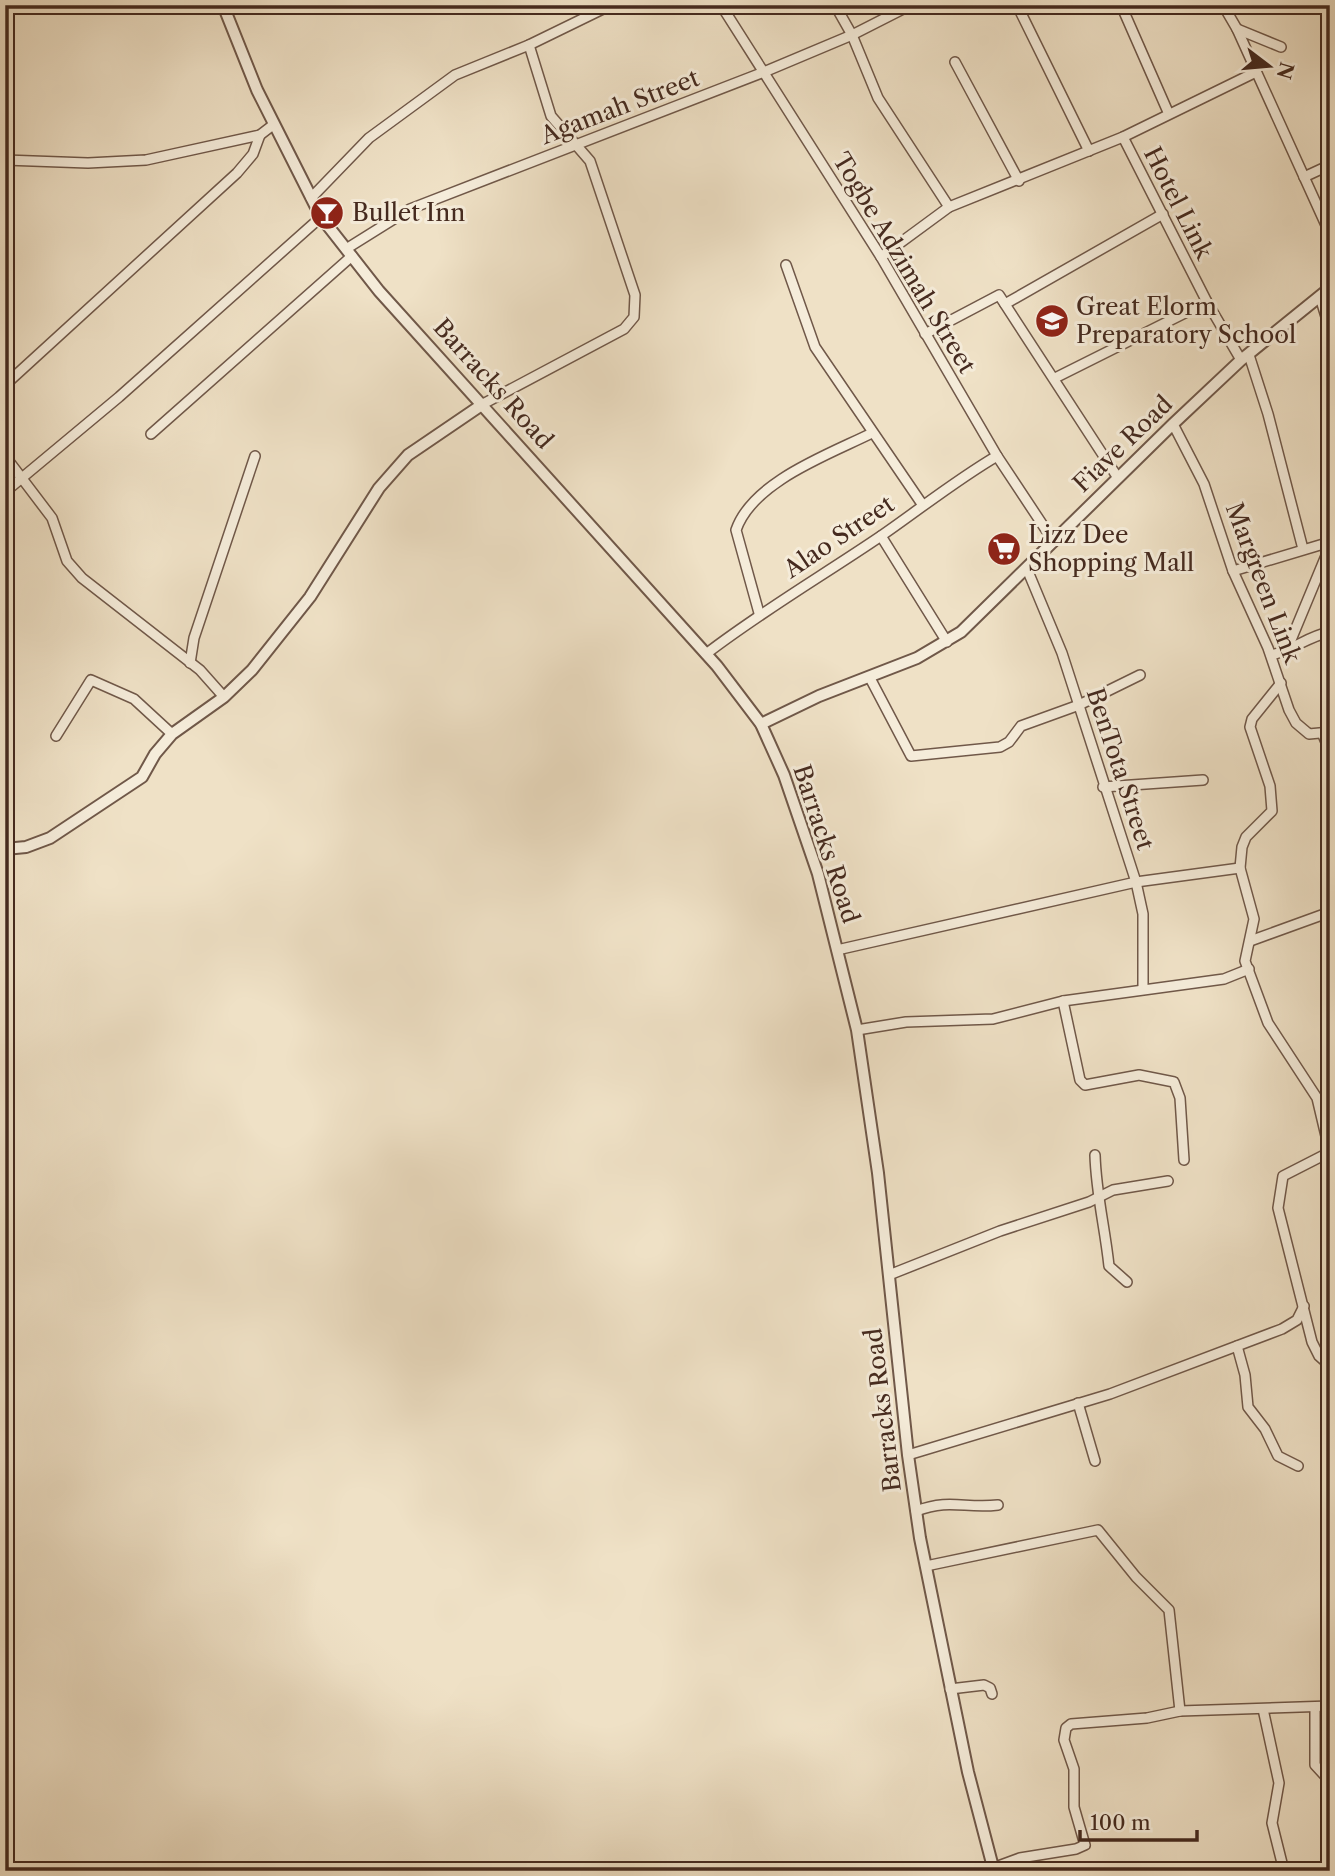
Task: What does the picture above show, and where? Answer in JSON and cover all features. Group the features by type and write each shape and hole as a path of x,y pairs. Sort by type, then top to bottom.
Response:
{"street":[{"name":"Barracks Road","path":"223,5 238,48 321,216 379,291 706,654 761,724 798,814 838,950 857,1030 870,1106 916,1511 950,1689 994,1869"},
{"path":"311,198 369,138 455,75 529,45 611,5"},
{"name":"Togbe Adzimah Street","path":"720,5 881,257 997,456 1054,542"},
{"path":"835,5 852,35 878,98 949,207"},
{"name":"Agamah Street","path":"151,434 349,253 411,209 764,72 852,35 911,5"},
{"path":"1017,5 1089,151"},
{"path":"1121,5 1168,112"},
{"path":"1223,5 1237,29 1330,234"},
{"path":"1237,29 1281,47"},
{"path":"5,849 26,847 78,822 142,777 155,754 172,734 224,697 252,670 310,597 379,488 401,463 483,404 624,329 634,317 635,295 590,161 551,116 529,45"},
{"path":"955,62 1019,181"},
{"path":"881,257 949,207 1019,181 1122,137 1168,112 1256,72"},
{"path":"5,160 135,161 165,158 260,135 274,125"},
{"path":"5,385 237,173 253,154 260,135"},
{"name":"Hotel Link","path":"1122,137 1207,302 1245,357 1268,414 1303,549"},
{"path":"1304,177 1330,165"},
{"path":"1005,304 1163,214"},
{"path":"5,492 119,397 321,216"},
{"path":"786,265 815,347 922,504"},
{"name":"Fiave Road","path":"761,724 947,642 1027,569 1172,424 1245,357 1330,288"},
{"path":"925,334 999,295 1118,478"},
{"path":"1320,297 1330,330"},
{"path":"1055,378 1207,302"},
{"name":"Margreen Link","path":"1172,424 1204,484 1234,571 1296,723 1309,734 1326,734"},
{"path":"759,613 736,530 750,506 776,483 872,433"},
{"path":"5,456 52,518 67,561 82,578 191,663 224,697"},
{"path":"191,663 194,638 255,456"},
{"name":"Alao Street","path":"706,654 759,613 881,536 922,504 997,456"},
{"path":"881,536 947,642"},
{"path":"1234,571 1303,549 1330,544"},
{"path":"1286,652 1330,544"},
{"name":"BenTota Street","path":"1027,569 1062,653 1136,882 1143,915 1143,989"},
{"path":"1270,654 1286,652 1315,635 1330,632"},
{"path":"870,678 911,756 1000,747 1009,742 1021,726 1079,705 1140,676"},
{"path":"56,736 92,680 134,699 172,734"},
{"path":"1281,683 1252,719 1250,727 1270,786 1272,811 1247,837 1241,868 1254,919 1245,961 1268,1023 1317,1098 1329,1153 1283,1176 1278,1208 1315,1349 1328,1363"},
{"path":"1326,734 1330,752"},
{"path":"1104,787 1203,780"},
{"path":"838,950 1136,882 1241,868"},
{"path":"1250,940 1330,912"},
{"path":"857,1030 906,1022 993,1019 1063,1001 1224,979 1249,969"},
{"path":"1063,1001 1080,1080 1085,1085 1139,1075 1174,1082 1180,1098 1184,1160"},
{"path":"1095,1155 1097,1198 1105,1227 1109,1266 1127,1282"},
{"path":"889,1275 1113,1190 1168,1181"},
{"path":"908,1455 1078,1403 1237,1346 1291,1324 1304,1306"},
{"path":"1237,1346 1245,1375 1248,1407 1265,1429 1278,1456 1298,1466"},
{"path":"1078,1403 1095,1461"},
{"path":"916,1511 938,1503 950,1502 971,1508 998,1505"},
{"path":"926,1566 1098,1530 1136,1577 1169,1610 1180,1711"},
{"path":"950,1689 984,1685 990,1688 992,1694"},
{"path":"994,1869 1020,1858 1076,1849 1085,1845 1074,1807 1074,1769 1064,1740 1068,1725 1097,1720 1147,1718 1180,1711 1330,1706"},
{"path":"1315,1708 1315,1765 1327,1778 1330,1787"},
{"path":"1264,1709 1279,1783 1272,1823 1284,1871"}],"place":[{"name":"Bullet Inn","path":"327,213"},
{"name":"Great Elorm Preparatory School","path":"1052,321"},
{"name":"Lizz Dee Shopping Mall","path":"1004,549"}]}
